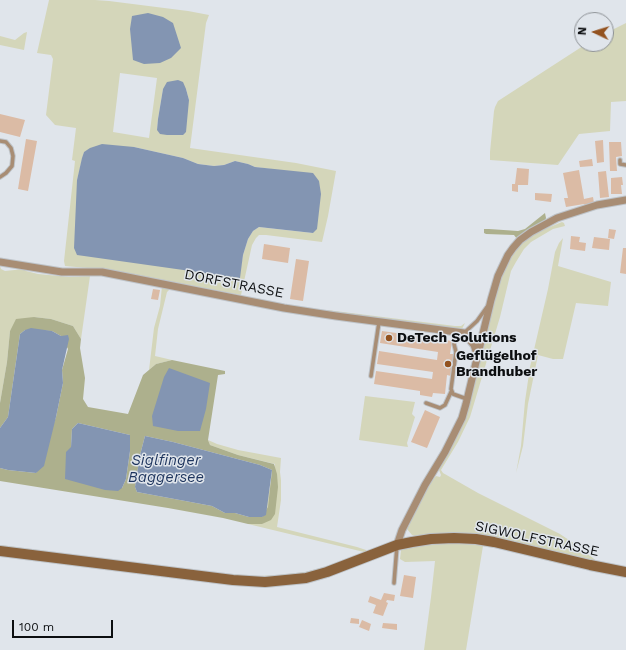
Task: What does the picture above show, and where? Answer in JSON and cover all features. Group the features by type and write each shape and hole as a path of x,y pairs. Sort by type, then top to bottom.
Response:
{"street":[{"path":"397,545 402,530 462,418 491,300 498,276 508,255 520,240 531,232 563,216 597,205 626,200"},
{"name":"DORFSTRASSE","path":"0,262 62,272 102,272 284,308 461,332"},
{"path":"461,332 474,345 478,354"},
{"name":"SIGWOLFSTRASSE","path":"0,551 233,580 265,582 306,578 342,567 397,545 431,539 454,538 476,539 626,572"}],"lane":[{"path":"0,141 6,142 11,148 13,156 12,166 0,177"},
{"path":"620,160 620,164 626,165"},
{"path":"426,403 440,408 445,405 451,392 456,352 454,344 461,332 477,321 484,313 491,300"},
{"path":"371,376 379,322"},
{"path":"451,392 467,400"},
{"path":"394,582 397,545"}],"green space":[{"path":"49,0 109,1 209,15 206,23 190,148 296,163 336,171 322,242 259,235 252,245 241,295 110,270 65,266 64,261 75,161 72,160 76,128 55,125 46,115 53,59 51,55 37,53","holes":["120,73 157,78 149,138 113,132","163,89 186,89 189,100 157,130","134,147 183,158 198,164 214,166 224,165 235,161 255,167 271,169 313,233 259,227 253,231 248,239 243,255 239,278 77,197 77,180 84,152"]},
{"path":"626,23 626,101 611,102 610,131 579,134 558,165 490,160 494,111 498,101 574,52 614,52 614,29"},
{"path":"27,32 24,50 0,45 0,36 15,40"},
{"path":"545,213 545,221 517,239 514,235 484,233 484,229 518,231 525,229"},
{"path":"562,222 565,226 553,229 531,242 524,249 511,271 500,317 470,417 458,442 441,470 443,473 478,493 560,534 599,563 509,541 418,537 412,535 407,529 410,525 408,522 432,481 436,476 440,477 441,475 439,470 458,434 469,405 502,273 511,256 523,241 540,231"},
{"path":"563,238 558,266 611,282 608,306 576,303 563,359 553,359 538,355 528,404 523,446 516,473 521,446 530,367 555,252"},
{"path":"0,266 1,269 5,271 24,269 26,271 38,274 69,277 90,276 81,339 73,326 51,319 34,317 10,331 7,362 0,403"},
{"path":"162,286 176,289 170,289 167,292 158,329 155,356 172,360 156,364 149,370 154,328 160,306"},
{"path":"327,310 455,326 461,326 465,323 462,329 460,329 327,312"},
{"path":"34,317 51,319 73,326 81,339 80,348 85,378 83,399 88,407 128,414 143,375 156,364 172,360 225,371 225,374 218,375 208,440 210,445 238,455 274,464 277,474 278,487 275,514 271,520 262,524 248,524 168,508 0,481 0,468 36,473 56,417 63,383 62,370 68,349 61,336 52,331 25,330 20,334 8,417 0,428 0,403 7,362 10,331 16,319","holes":["78,423 130,435 130,451 126,479 122,488 71,447 72,429","145,436 260,465 272,470 268,507 262,517 249,517 235,513 225,513 212,506 137,492 135,487 140,455"]},
{"path":"365,396 415,402 412,414 415,417 407,443 408,447 359,440"},
{"path":"208,440 238,450 281,458 281,500 277,527 357,547 366,550 366,552 338,565 294,576 251,578 0,548 0,545 213,573 258,576 305,572 329,566 364,552 248,524 262,524 275,464 238,455 210,445"},
{"path":"455,542 492,545 595,571 499,548 483,546 466,650 424,650 435,561 405,562 400,559 401,550 413,545"}],"water":[{"path":"148,13 163,17 173,23 181,48 171,58 160,63 144,64 133,60 130,29 132,16"},
{"path":"178,80 183,82 189,100 186,132 183,135 160,134 157,130 163,89 167,82"},
{"path":"102,144 134,147 183,158 198,164 214,166 224,165 235,161 255,167 313,173 319,181 321,194 317,229 313,233 259,227 253,231 248,239 243,255 240,278 77,255 74,248 77,180 84,152 90,148"},
{"path":"31,328 52,331 61,336 68,335 69,339 62,370 63,383 44,466 36,473 0,468 0,428 8,417 20,334"},
{"path":"169,368 210,383 206,409 200,431 178,431 153,426 152,416 164,377"},
{"path":"78,423 130,435 130,451 126,479 122,488 118,491 105,490 65,479 66,452 71,447 72,429"},
{"name":"Siglfinger Baggersee","path":"145,436 260,465 272,470 266,515 262,517 249,517 235,513 225,513 212,506 137,492 135,487 140,455"}],"building":[{"path":"0,114 25,120 20,137 0,132"},
{"path":"26,139 37,141 28,191 18,189"},
{"path":"603,140 604,162 597,163 595,141"},
{"path":"609,142 621,142 622,156 616,157 617,171 610,171"},
{"path":"592,159 593,166 580,167 579,161"},
{"path":"517,168 529,169 528,185 518,185 518,192 512,191 512,184 515,184"},
{"path":"579,170 584,199 593,197 594,203 566,207 564,198 568,198 563,173"},
{"path":"606,171 609,197 600,198 598,172"},
{"path":"622,177 622,194 611,194 611,178"},
{"path":"535,193 552,194 551,202 535,200"},
{"path":"609,229 616,230 614,239 608,238"},
{"path":"571,236 580,237 579,242 586,243 585,251 570,249"},
{"path":"594,237 610,239 609,250 592,248"},
{"path":"264,244 290,248 288,263 262,259"},
{"path":"623,248 626,248 626,274 620,273"},
{"path":"296,259 309,261 303,301 290,299"},
{"path":"153,289 160,290 158,300 151,299"},
{"path":"382,331 452,341 450,354 454,354 451,376 447,375 445,394 433,393 432,397 420,395 420,391 374,384 376,371 432,379 433,372 377,364 379,351 437,360 438,352 380,343"},
{"path":"425,410 440,417 427,448 411,442"},
{"path":"404,575 416,577 413,598 400,596"},
{"path":"384,593 395,595 394,601 387,600 386,602 388,603 383,616 373,613 376,605 368,602 370,596 381,600"},
{"path":"351,618 359,619 359,624 350,623"},
{"path":"362,620 371,624 369,631 359,627"},
{"path":"383,623 397,624 397,630 382,628"}],"place":[{"name":"DeTech Solutions","path":"389,338"},
{"name":"Geflügelhof Brandhuber","path":"448,364"}]}
